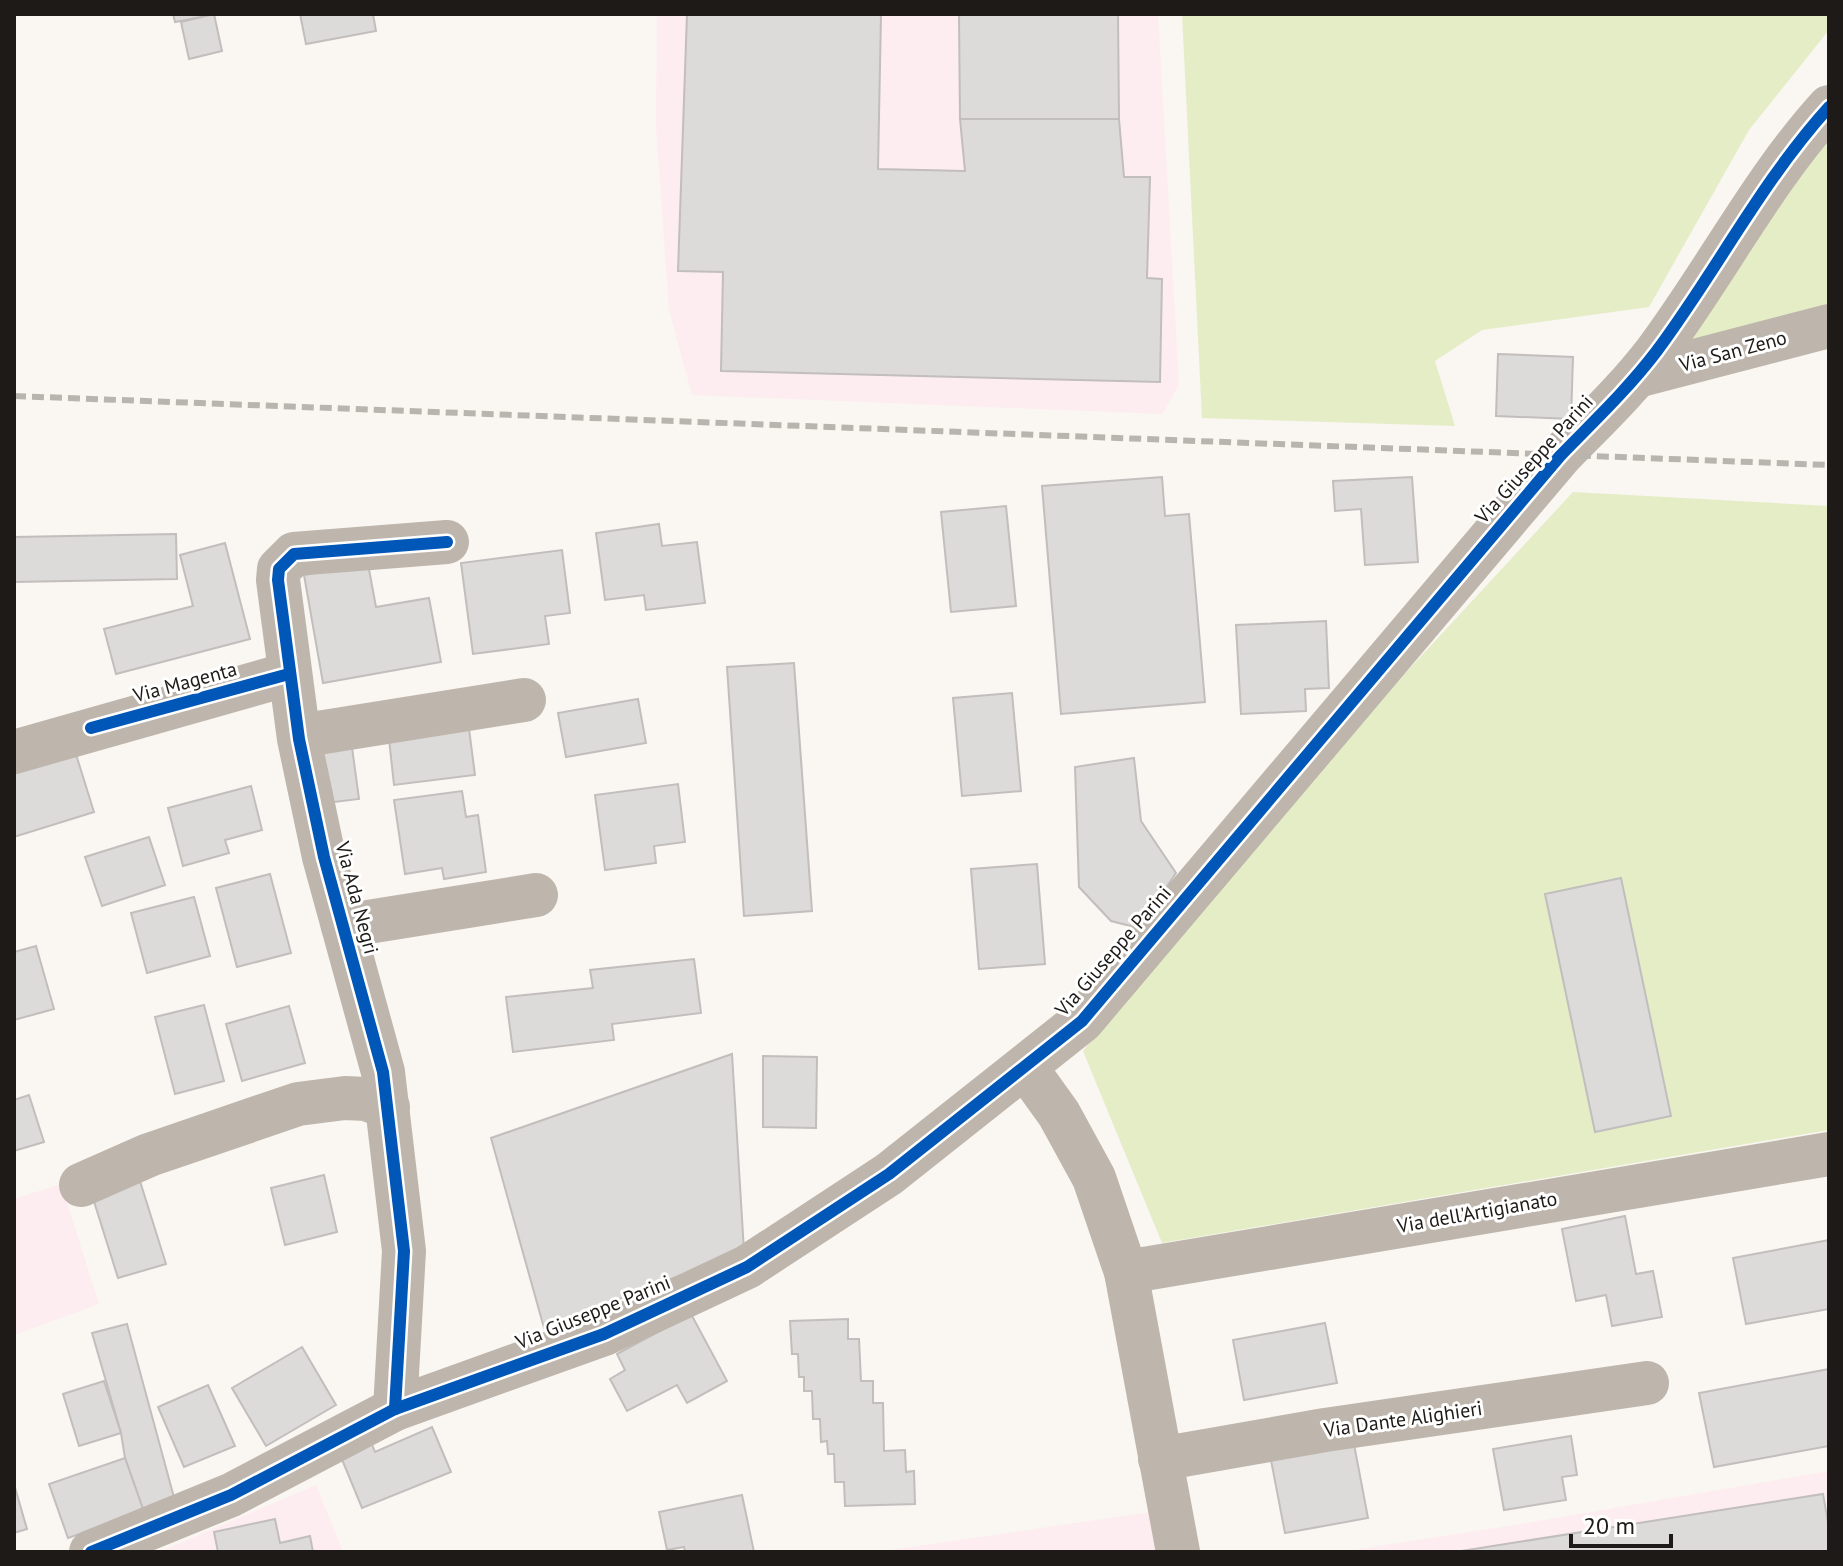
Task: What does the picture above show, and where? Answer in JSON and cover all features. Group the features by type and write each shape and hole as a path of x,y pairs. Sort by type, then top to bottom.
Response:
{"street":[{"name":"Via Giuseppe Parini","path":"91,1552 231,1495 395,1409 604,1334 747,1267 889,1174 1026,1068 1082,1021 1560,456 1637,376 1766,188 1804,135 1829,107"},
{"name":"Via San Zeno","path":"1637,376 1829,326"},
{"name":"Via Ada Negri","path":"395,1409 404,1251 388,1107 383,1072 324,857 299,736 278,580 279,569 294,554 447,542"},
{"name":"Via Magenta","path":"14,752 289,674"},
{"path":"299,736 524,700"},
{"name":"Via Ada Negri","path":"343,926 536,895"},
{"path":"1026,1068 1059,1114 1094,1178 1126,1272 1178,1552"},
{"path":"81,1185 149,1155 298,1104 345,1098 366,1099 388,1107"},
{"name":"Via dell'Artigianato","path":"1126,1272 1829,1154"},
{"name":"Via Dante Alighieri","path":"1160,1459 1325,1430 1647,1383"}],"shaded area":[{"path":"657,14 1158,14 1179,385 1162,414 692,395 669,310 656,127"},
{"path":"61,1184 99,1304 14,1335 14,1199"},
{"path":"1829,1471 1829,1552 1340,1552 1521,1524"},
{"path":"316,1485 343,1552 159,1552"},
{"path":"1151,1512 1159,1552 877,1552"}],"green space":[{"path":"1182,14 1829,14 1829,30 1749,130 1649,307 1482,330 1435,361 1455,426 1202,418"},
{"path":"1829,126 1829,310 1677,349"},
{"path":"1573,492 1829,506 1829,1130 1162,1243 1083,1051 1226,867"}],"building":[{"path":"173,14 218,14 175,22"},
{"path":"214,14 222,51 189,59 181,22"},
{"path":"300,14 373,14 376,31 306,44"},
{"path":"687,14 881,14 878,169 965,171 960,119 1119,119 1124,177 1150,177 1147,278 1162,279 1160,382 721,371 723,272 678,271"},
{"path":"959,14 1118,14 1119,119 960,119"},
{"path":"1498,354 1573,357 1571,419 1496,416"},
{"path":"1162,477 1165,516 1189,514 1205,702 1061,714 1042,486"},
{"path":"1412,477 1418,562 1365,565 1361,509 1335,511 1333,481"},
{"path":"1006,506 1016,606 951,612 941,512"},
{"path":"659,524 662,546 697,542 705,603 646,610 644,595 605,600 596,533"},
{"path":"176,534 177,579 14,582 14,537"},
{"path":"225,543 250,639 116,674 104,629 193,606 180,555"},
{"path":"562,550 570,613 545,616 549,644 473,654 461,563"},
{"path":"368,564 376,607 429,598 441,662 323,683 304,575"},
{"path":"1326,621 1329,688 1305,689 1306,711 1241,714 1236,625"},
{"path":"794,663 812,911 744,916 727,667"},
{"path":"1012,693 1021,791 962,796 953,698"},
{"path":"638,699 646,743 566,757 558,713"},
{"path":"469,729 475,775 394,785 389,739"},
{"path":"351,740 359,799 318,804 310,746"},
{"path":"74,748 94,812 14,837 14,767"},
{"path":"1134,758 1141,821 1176,873 1139,928 1111,921 1079,887 1075,767"},
{"path":"678,784 685,842 654,846 656,863 605,870 595,795"},
{"path":"251,786 262,830 225,840 229,853 183,866 168,808"},
{"path":"462,791 466,817 478,815 486,872 444,879 442,868 405,874 394,800"},
{"path":"149,837 165,885 102,906 85,857"},
{"path":"1037,864 1045,964 979,969 971,869"},
{"path":"270,874 291,953 237,967 216,888"},
{"path":"1621,878 1671,1116 1595,1132 1545,894"},
{"path":"194,897 210,956 147,973 131,913"},
{"path":"36,946 54,1009 14,1020 14,952"},
{"path":"694,959 701,1013 612,1024 614,1040 513,1052 506,997 593,988 590,970"},
{"path":"204,1005 224,1081 175,1094 155,1017"},
{"path":"289,1006 305,1063 242,1081 226,1024"},
{"path":"732,1054 744,1251 544,1328 491,1138"},
{"path":"763,1056 817,1057 816,1128 763,1127"},
{"path":"29,1095 44,1142 14,1151 14,1100"},
{"path":"324,1175 337,1232 285,1245 271,1188"},
{"path":"139,1178 166,1264 118,1278 91,1192"},
{"path":"1625,1216 1636,1274 1653,1271 1662,1317 1612,1326 1606,1295 1576,1301 1562,1229"},
{"path":"1829,1240 1829,1309 1746,1324 1733,1258"},
{"path":"691,1314 727,1381 687,1403 677,1385 627,1411 610,1379 625,1370 617,1354"},
{"path":"848,1319 848,1339 859,1339 861,1381 873,1381 873,1403 883,1403 884,1451 905,1450 906,1472 914,1471 915,1504 845,1506 844,1482 835,1482 834,1454 828,1454 827,1441 821,1442 820,1419 813,1419 812,1391 804,1391 804,1377 799,1377 798,1354 792,1354 790,1321"},
{"path":"1325,1323 1337,1383 1244,1400 1233,1340"},
{"path":"127,1324 175,1501 144,1512 125,1458 121,1433 92,1333"},
{"path":"302,1347 336,1405 266,1446 232,1388"},
{"path":"1829,1369 1829,1446 1714,1467 1699,1393"},
{"path":"104,1381 121,1433 79,1446 63,1394"},
{"path":"208,1385 235,1446 184,1467 158,1407"},
{"path":"432,1427 451,1472 362,1508 336,1445 367,1432 375,1452"},
{"path":"1571,1436 1577,1475 1562,1477 1566,1500 1504,1510 1493,1449"},
{"path":"1353,1439 1368,1518 1285,1533 1270,1455"},
{"path":"125,1458 144,1512 68,1538 49,1484"},
{"path":"14,1484 27,1529 14,1533"},
{"path":"1823,1494 1829,1528 1829,1552 1455,1552"},
{"path":"742,1495 754,1552 685,1552 684,1547 667,1550 659,1512"},
{"path":"275,1519 280,1543 310,1536 313,1552 218,1552 214,1532"}],"railway":[{"path":"14,396 1829,465"}],"cycle path":[{"path":"91,1552 231,1495 395,1409 604,1334 747,1267 889,1174 1082,1021 1560,456 1645,366 1678,322 1760,196 1829,107"},
{"path":"395,1409 404,1251 383,1072 324,857 299,739 278,580 279,569 294,554 447,542"},
{"path":"91,728 289,674"}]}
